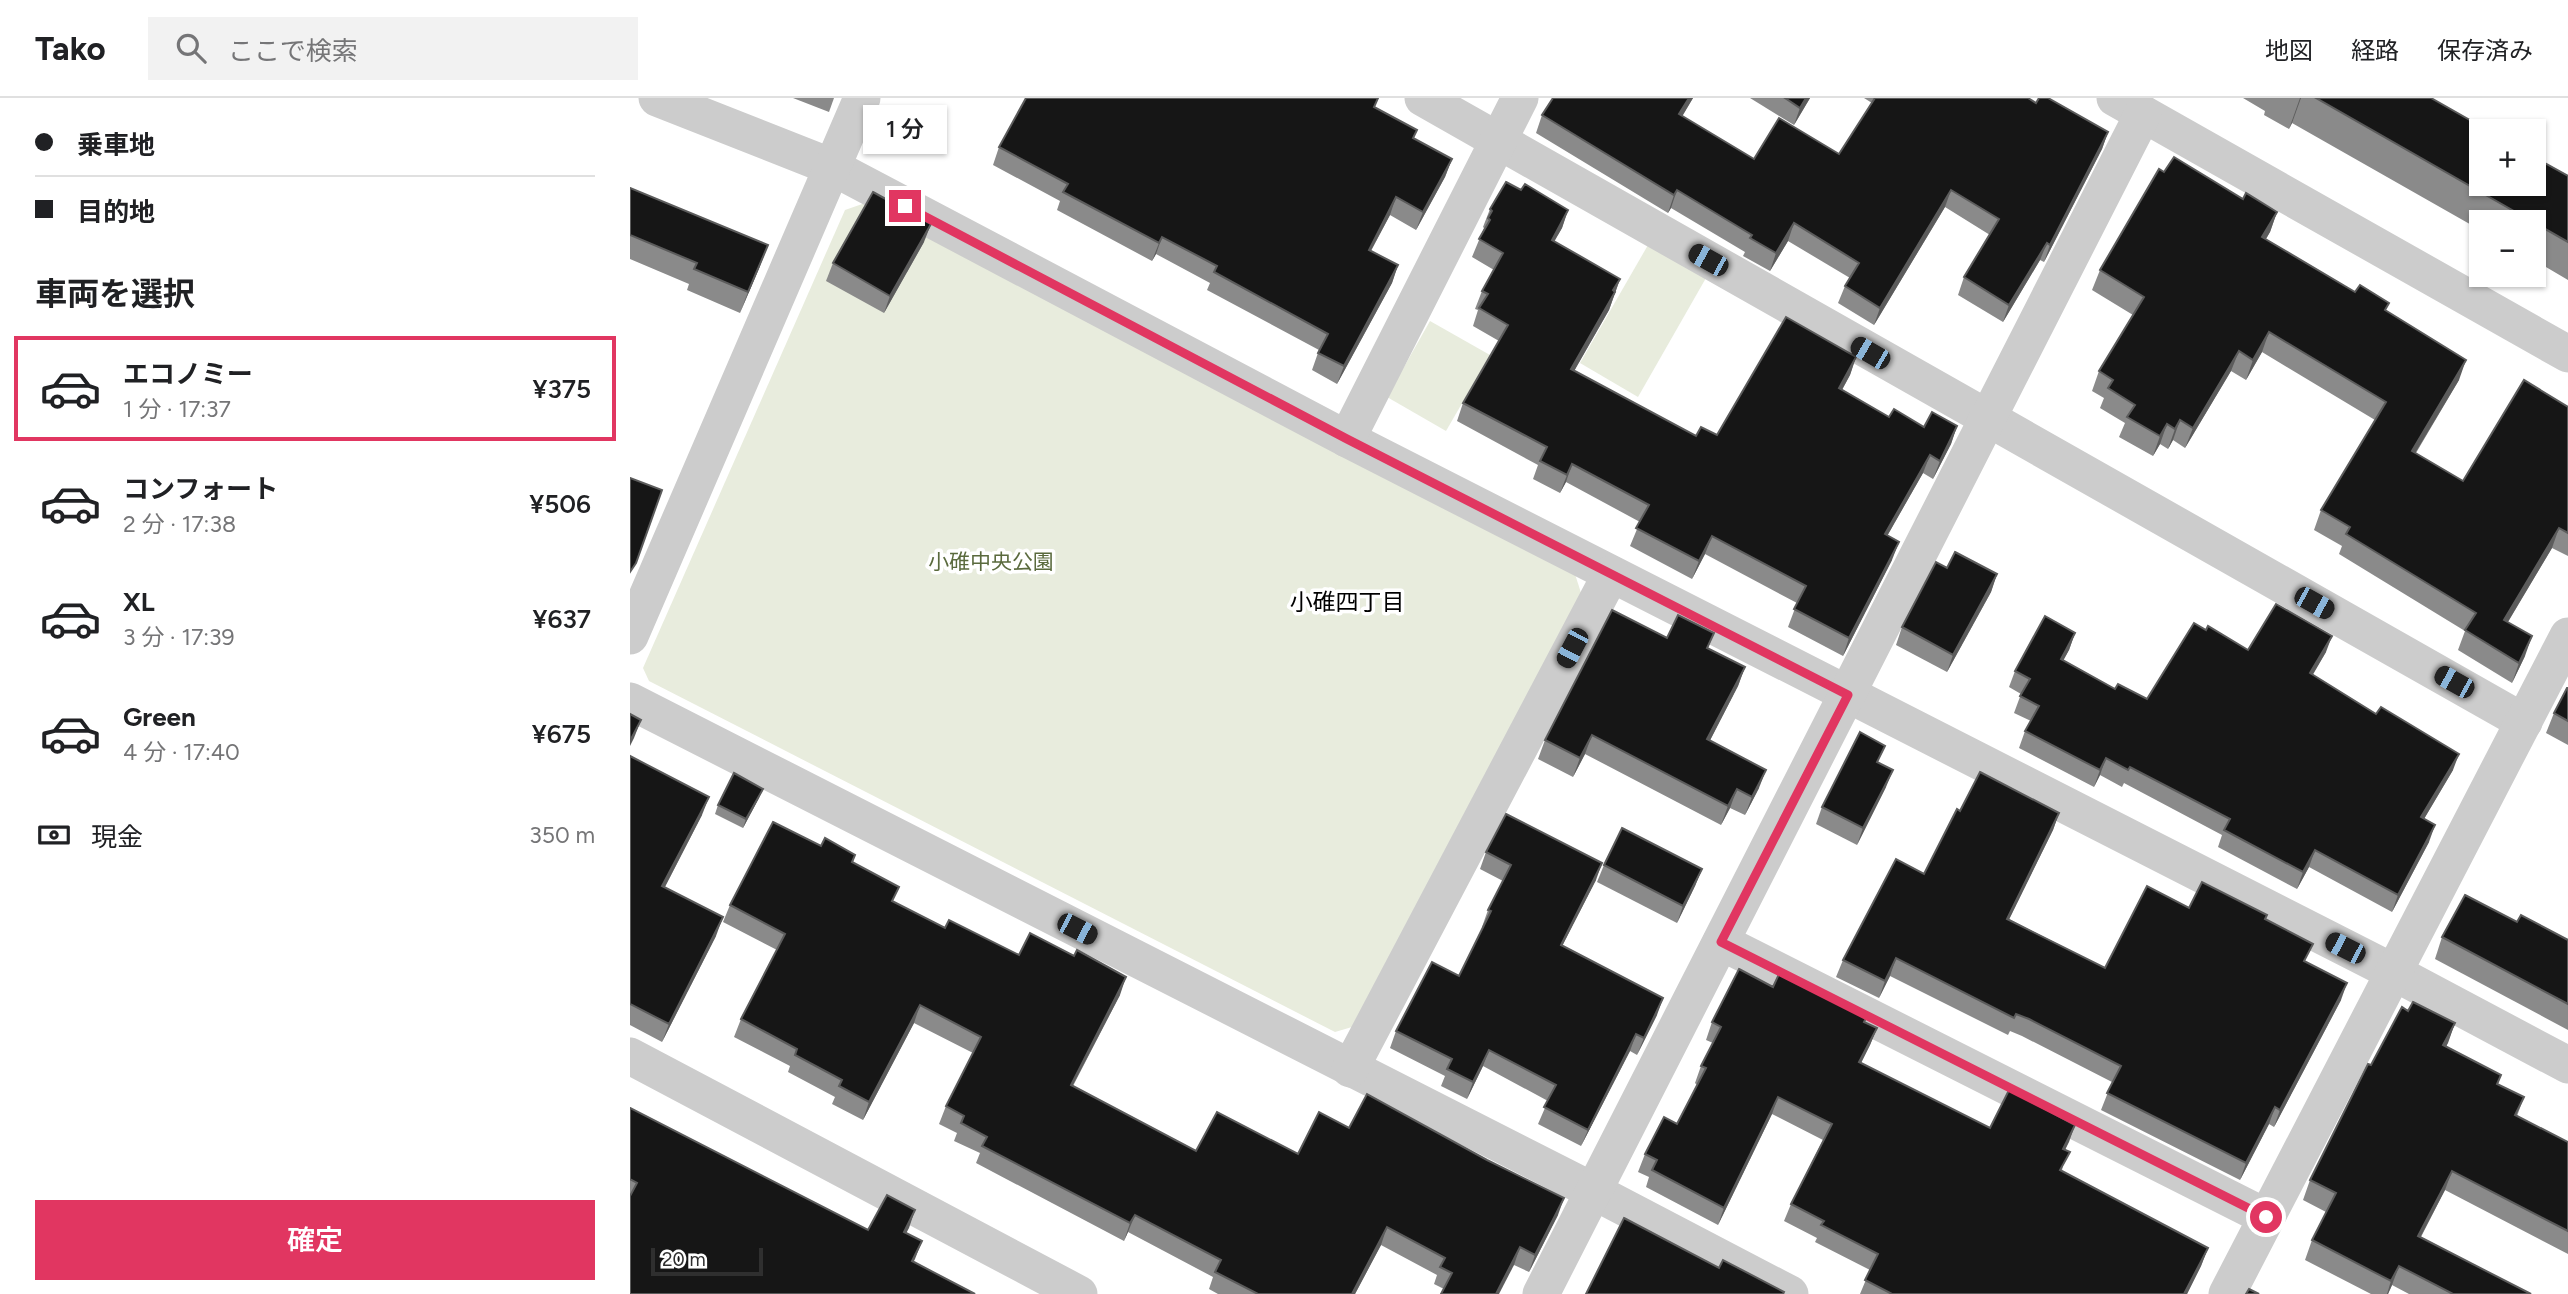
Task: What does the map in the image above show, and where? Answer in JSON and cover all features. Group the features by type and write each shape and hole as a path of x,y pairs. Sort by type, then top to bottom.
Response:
{"street":[{"path":"657,98 832,167 1347,439 2395,973 2568,1065"},
{"path":"630,636 862,98"},
{"path":"1423,98 2524,722"},
{"path":"1347,439 1520,98"},
{"path":"1541,1294 1987,419 2134,105 2568,354"},
{"path":"1350,1069 1611,574"},
{"path":"2227,1294 2568,636"},
{"path":"630,701 1594,1191 1790,1294"},
{"path":"1721,942 2266,1217"},
{"path":"630,1056 1079,1294"}],"green space":[{"name":"小碓中央公園","path":"868,202 1575,574 1581,593 1352,1027 1335,1032 649,681 643,668 845,210"},
{"path":"1648,245 1706,278 1638,397 1580,363"},
{"path":"1430,321 1490,355 1446,431 1387,397"}],"building":[{"path":"1026,98 1378,98 1374,107 1417,130 1413,138 1452,159 1423,212 1396,197 1369,250 1398,265 1344,366 1318,353 1328,334 1214,272 1217,266 1162,237 1159,243 1063,192 1068,184 999,147"},
{"path":"1553,98 1689,98 1679,114 1754,159 1779,118 1839,154 1875,98 2028,98 2036,103 2039,98 2048,98 2108,132 2050,245 2047,243 2009,305 1964,277 1999,219 1951,190 1880,308 1845,286 1859,263 1794,223 1776,253 1750,238 1752,235 1677,190 1674,195 1542,115"},
{"path":"1785,98 1806,98 1800,108"},
{"path":"2316,98 2431,98 2469,120 2469,185"},
{"path":"2174,157 2243,199 2246,193 2277,212 2262,237 2355,292 2360,285 2389,303 2385,310 2466,360 2412,451 2463,481 2524,380 2568,407 2568,533 2559,528 2504,620 2532,636 2519,663 2465,630 2476,613 2346,534 2350,527 2321,510 2386,402 2269,332 2253,360 2239,351 2193,428 2180,420 2175,429 2167,424 2160,436 2127,417 2135,405 2108,388 2113,380 2099,371 2144,297 2100,270 2159,169 2164,172"},
{"path":"2546,164 2568,176 2568,242 2546,229 2546,210 2512,210 2488,196 2546,196"},
{"path":"1506,182 1521,190 1525,184 1568,210 1552,240 1620,279 1571,369 1696,436 1701,427 1717,435 1786,317 1856,357 1839,388 1889,417 1894,409 1924,427 1932,412 1957,426 1940,461 1930,455 1885,534 1899,542 1849,638 1794,609 1806,586 1712,536 1699,561 1636,528 1649,505 1572,464 1567,475 1540,461 1547,447 1463,403 1508,325 1479,308 1488,294 1482,291 1503,253 1479,239 1490,220 1490,209"},
{"path":"630,188 768,245 748,292 694,269 697,263 630,235"},
{"path":"873,192 931,224 890,296 833,263"},
{"path":"630,478 662,490 636,563 630,572"},
{"path":"1955,552 1997,574 1953,655 1902,627 1936,562 1947,568"},
{"path":"2276,604 2332,636 2310,673 2376,714 2381,707 2459,754 2421,817 2435,825 2398,895 2315,850 2303,872 2224,830 2230,819 2130,767 2128,770 2106,758 2100,770 2025,731 2039,706 2020,696 2030,679 2015,671 2045,616 2075,633 2061,659 2115,689 2118,684 2147,699 2194,623 2206,630 2208,626 2248,650"},
{"path":"1612,610 1667,638 1678,615 1714,633 1707,648 1745,667 1707,739 1766,770 1752,797 1737,789 1728,806 1592,735 1580,758 1545,740"},
{"path":"2568,688 2568,721 2554,713"},
{"path":"630,714 641,720 630,741"},
{"path":"1860,732 1885,746 1877,762 1893,770 1863,828 1822,807"},
{"path":"630,756 709,797 662,886 723,917 669,1024 630,1004"},
{"path":"1980,772 2059,813 2007,919 2105,968 2147,886 2189,908 2202,882 2267,915 2265,919 2313,944 2304,961 2347,983 2280,1110 2275,1107 2246,1163 2107,1093 2121,1066 2029,1019 2016,1014 2014,1018 1896,958 1885,981 1843,960 1896,859 1924,874 1957,809 1960,811"},
{"path":"734,773 763,789 746,819 718,805"},
{"path":"1506,814 1602,863 1561,945 1663,998 1644,1038 1636,1034 1588,1130 1544,1107 1556,1085 1489,1050 1473,1082 1447,1069 1452,1059 1396,1031 1432,962 1459,976 1511,865 1486,852"},
{"path":"773,822 821,846 825,838 855,855 852,862 899,887 892,901 945,928 949,920 1019,955 1030,933 1074,956 1077,950 1126,977 1071,1085 1196,1151 1217,1112 1298,1154 1319,1112 1349,1128 1367,1094 1487,1160 1564,1198 1535,1255 1520,1247 1496,1294 1441,1294 1452,1273 1440,1267 1445,1258 1387,1227 1352,1294 1258,1294 1215,1272 1221,1260 1135,1215 1130,1223 982,1146 987,1137 961,1123 964,1116 946,1106 981,1037 920,1005 869,1102 839,1086 842,1080 795,1055 797,1049 741,1019 785,934 730,905"},
{"path":"1622,828 1702,869 1683,906 1604,865"},
{"path":"2465,895 2517,922 2521,915 2568,940 2568,1004 2442,937"},
{"path":"1739,969 1773,987 1779,974 1866,1018 1864,1022 1877,1028 1859,1062 1990,1128 2009,1090 2075,1125 2063,1149 2070,1152 2060,1170 2208,1248 2184,1294 1892,1294 1865,1280 1878,1254 1821,1225 1824,1221 1791,1204 1832,1124 1778,1097 1724,1208 1652,1170 1657,1160 1645,1154 1664,1117 1677,1124 1706,1068 1701,1066 1721,1027 1712,1022"},
{"path":"2413,1002 2455,1023 2443,1045 2501,1075 2497,1084 2524,1097 2515,1115 2568,1142 2568,1231 2452,1171 2418,1236 2531,1294 2453,1294 2399,1266 2391,1281 2312,1240 2336,1193 2310,1180 2368,1064 2371,1065 2402,1007 2408,1011"},
{"path":"630,1108 868,1230 887,1195 915,1210 904,1232 922,1241 912,1261 975,1294 630,1294 630,1196 637,1183 630,1179"},
{"path":"1624,1218 1719,1268 1723,1260 1784,1292 1586,1294"},
{"path":"2249,1289 2259,1294 2246,1294"}],"district":[{"name":"小碓四丁目","path":"1347,602"}],"route":[{"path":"905,206 1347,439 1848,695 1721,942 2266,1217"}]}
